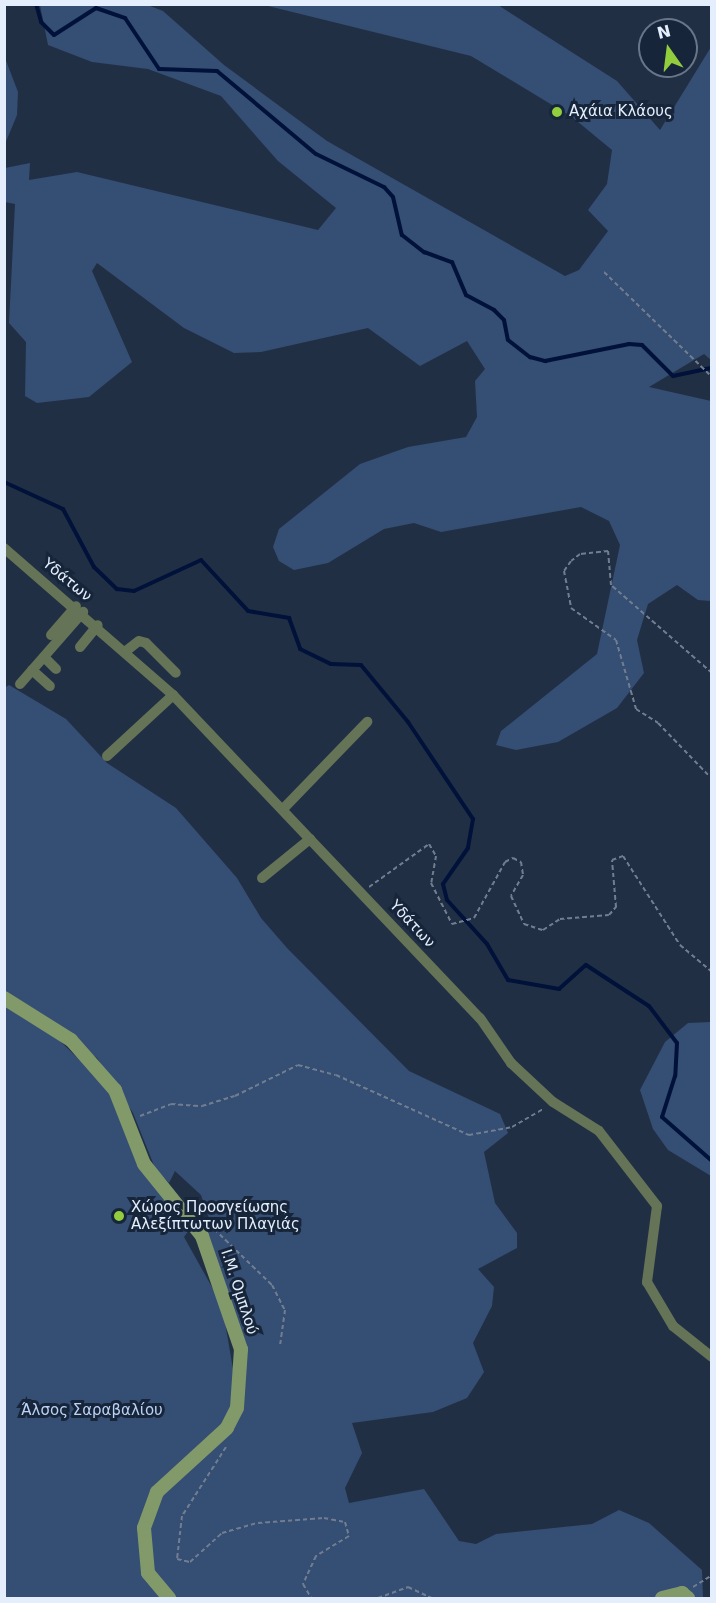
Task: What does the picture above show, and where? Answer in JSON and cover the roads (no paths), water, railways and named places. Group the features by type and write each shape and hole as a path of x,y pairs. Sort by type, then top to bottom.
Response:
{"street":[{"name":"Υδάτων","path":"4,548 80,609 173,695 284,808 309,839 480,1018 511,1063 553,1102 599,1131 657,1206 647,1282 674,1326 711,1358"},
{"path":"51,635 80,609"},
{"path":"20,684 44,657 80,609"},
{"path":"80,647 98,625"},
{"path":"126,651 139,641 146,643 176,673"},
{"path":"44,657 56,669"},
{"path":"32,670 50,686"},
{"path":"107,756 173,695"},
{"path":"284,808 367,722"},
{"path":"262,878 309,839"},
{"name":"Ι.Μ. Ομπλού","path":"4,998 71,1040 115,1090 129,1120 144,1164 195,1222 221,1282 241,1349 237,1408 212,1444 157,1492 144,1528 148,1573 169,1599"},
{"path":"662,1599 687,1596"}],"waterway":[{"path":"36,4 41,22 54,35 96,8 125,18 159,69 217,71 316,154 384,187 393,197 402,235 424,252 452,262 466,295 494,310 504,320 508,340 530,357 545,361 629,344 642,345 673,376 712,368"},
{"path":"4,482 63,509 94,567 117,589 134,591 201,560 248,611 289,618 300,649 331,664 361,665 408,722 473,819 468,848 443,884 447,900 487,944 508,980 559,989 586,965 649,1006 677,1043 675,1076 662,1117 712,1161"}],"place":[{"name":"Αχάια Κλάους","path":"557,112"},
{"name":"Χώρος Προσγείωσης Αλεξίπτωτων Πλαγιάς","path":"119,1216"}],"park label":[{"name":"Άλσος Σαραβαλίου","path":"92,1411"}]}
